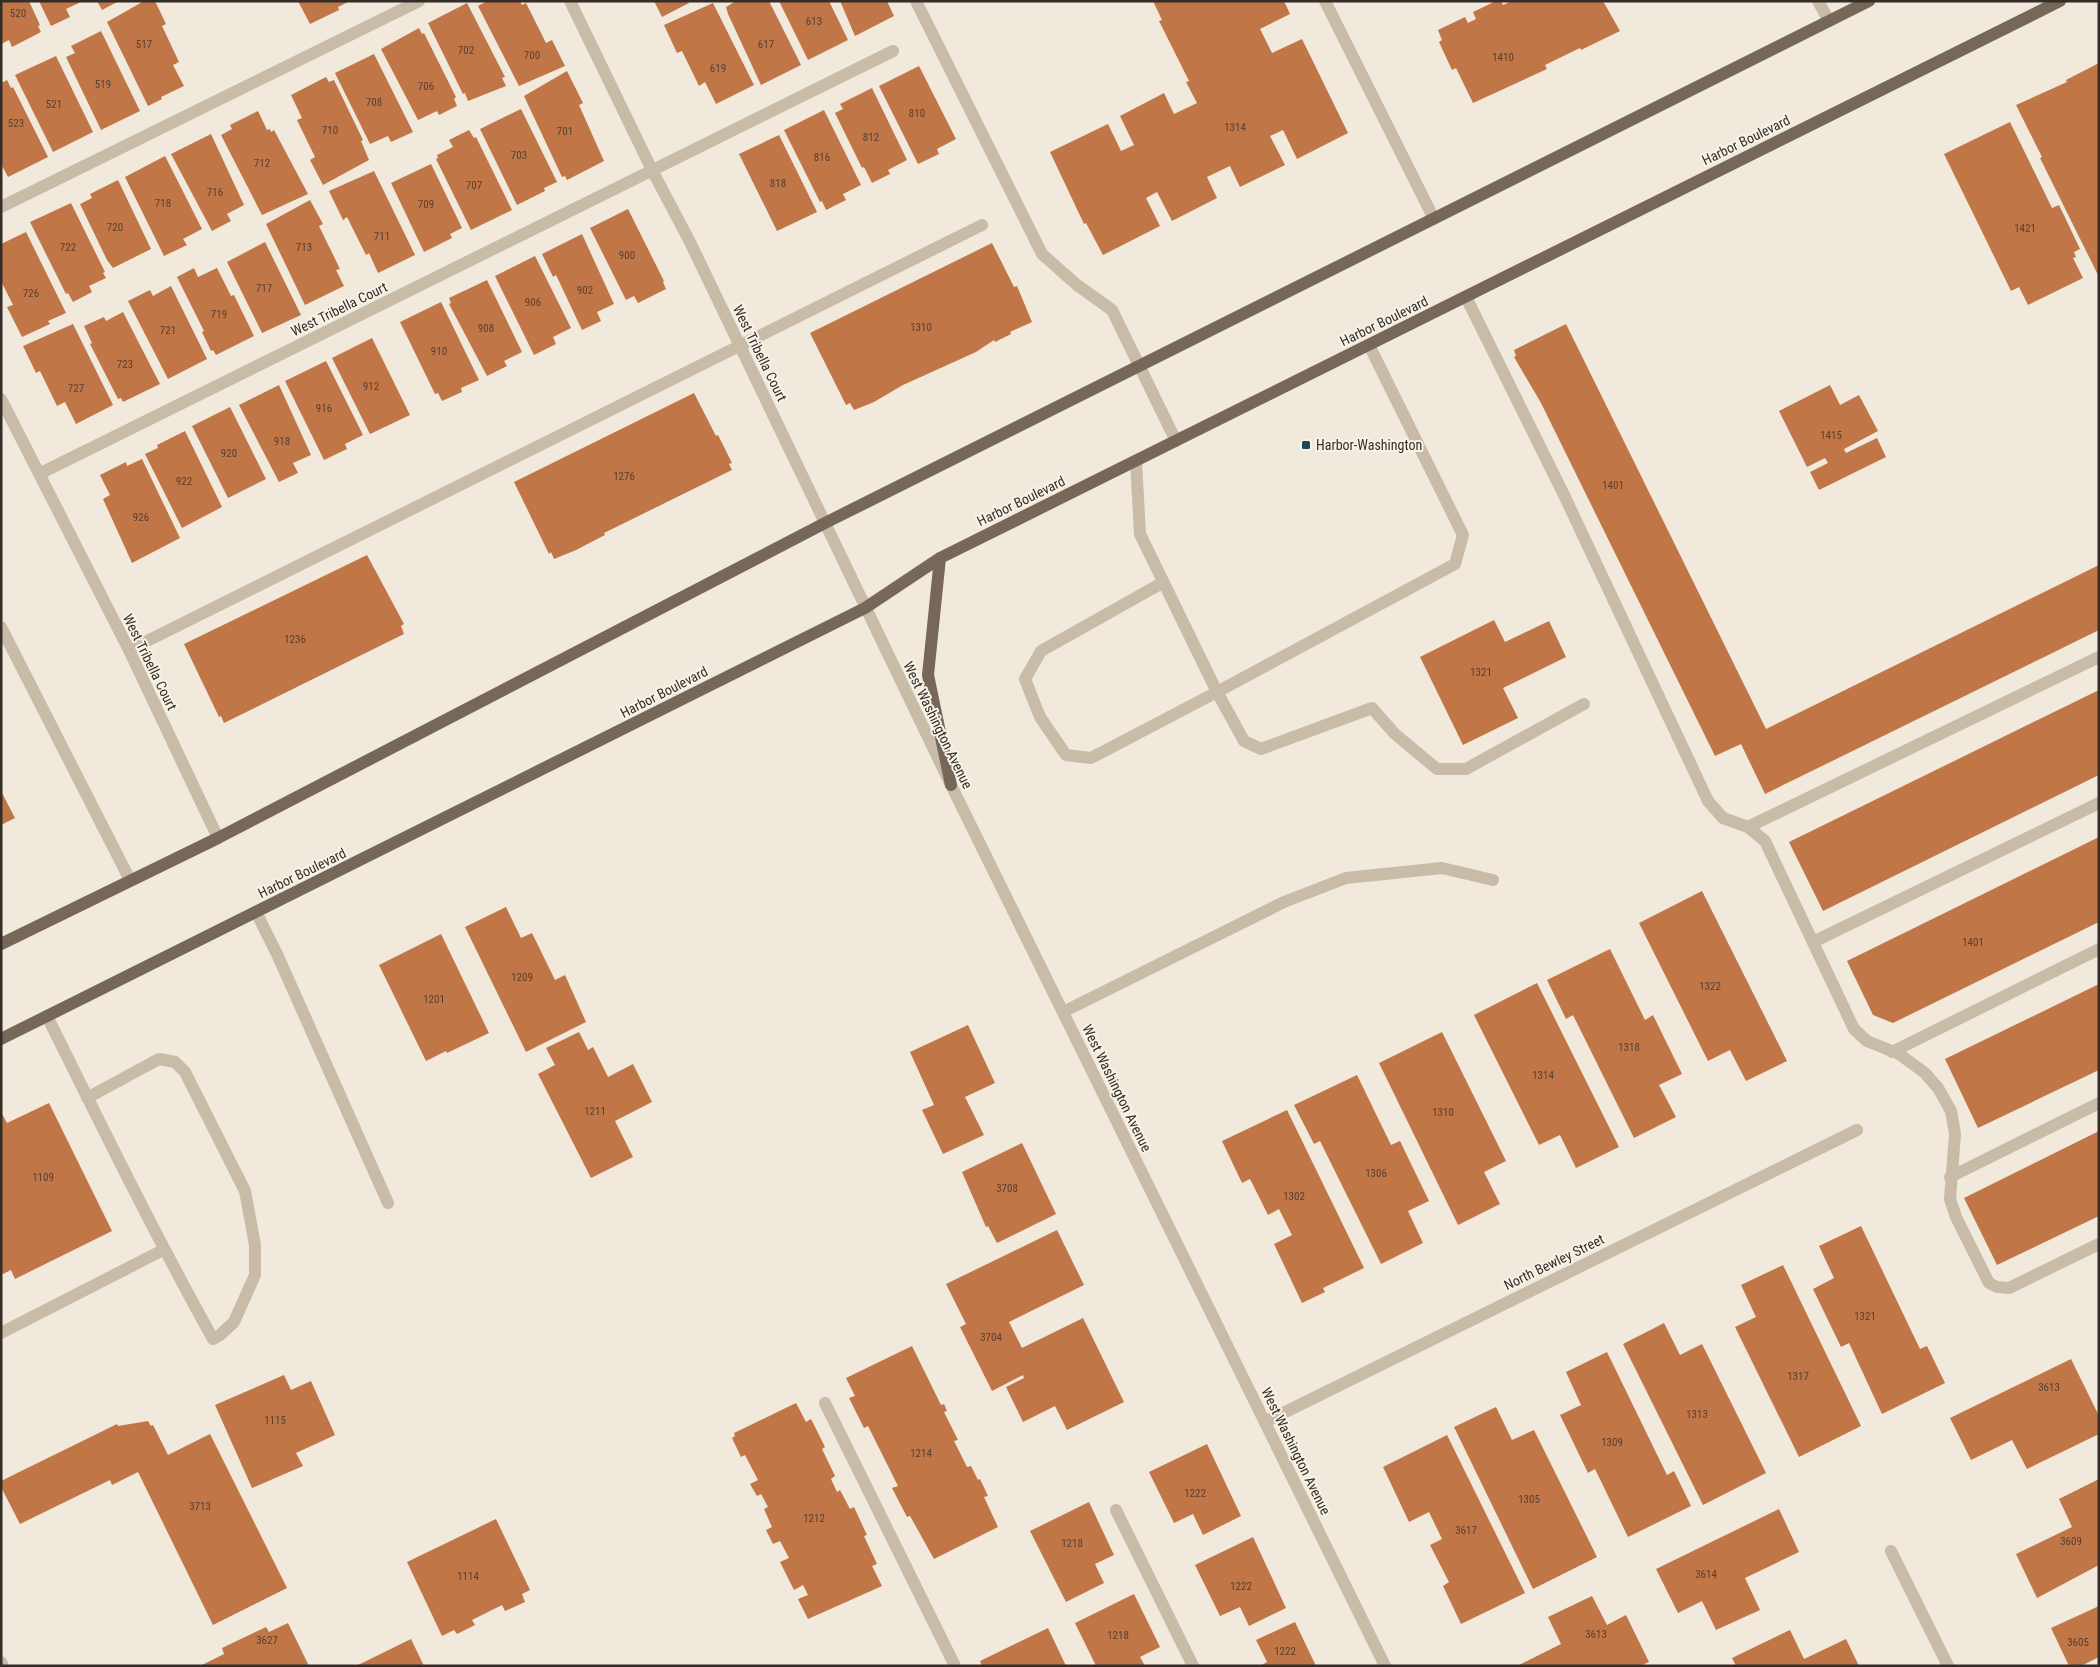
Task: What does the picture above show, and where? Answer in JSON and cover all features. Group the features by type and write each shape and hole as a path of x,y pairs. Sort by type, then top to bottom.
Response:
{"main road":[{"path":"1,944 218,838 825,523 1869,1"},
{"name":"Harbor Boulevard","path":"1,1039 865,608 940,558 2060,1"},
{"path":"940,558 928,675 951,785"}],"street":[{"path":"1,207 419,1"},
{"name":"West Tribella Court","path":"570,1 652,170 690,242 825,523"},
{"path":"916,1 1042,254 1077,285 1112,310 1141,365 1176,441"},
{"path":"1325,1 1434,219"},
{"path":"1818,1 1829,21"},
{"name":"West Tribella Court","path":"39,474 893,51"},
{"path":"129,650 982,225"},
{"path":"1466,297 1564,495 1708,801 1723,818 1748,827 1765,841 1854,1029 1867,1041 1914,1063 1938,1088 1951,1111 1955,1134 1950,1177 1950,1199 1956,1217 1989,1283 1997,1287 2009,1288 2099,1244"},
{"path":"1162,583 1040,651 1026,679 1040,717 1066,755 1092,758 1455,564 1463,535 1369,345"},
{"name":"West Tribella Court","path":"1,399 129,650 218,838"},
{"path":"1136,461 1140,534 1162,583 1244,741 1261,749 1372,708 1395,734 1437,769 1466,769 1584,704"},
{"name":"West Washington Avenue","path":"825,523 951,785 1384,1666"},
{"path":"1,627 130,880"},
{"path":"1748,827 2099,657"},
{"path":"1813,942 2099,803"},
{"path":"1063,1012 1284,902 1346,878 1442,868 1493,880"},
{"path":"256,912 277,954 388,1203"},
{"path":"1892,1052 2099,949"},
{"path":"47,1016 87,1098 163,1250 213,1339 234,1322 255,1275 254,1245 245,1191 185,1072 175,1062 159,1059 87,1098"},
{"path":"1950,1177 2099,1102"},
{"name":"North Bewley Street","path":"1265,1422 1857,1130"},
{"path":"1,1332 163,1250"},
{"path":"825,1403 955,1666"},
{"path":"1116,1510 1193,1666"},
{"path":"1891,1551 1948,1666"},
{"path":"1,1662 3,1666"}],"building":[{"path":"1,1 29,1 40,25 38,26 41,32 12,47 9,40 1,44"},
{"path":"39,1 83,1 66,9 70,17 51,26"},
{"path":"97,1 119,1 102,10"},
{"path":"144,1 155,1 166,24 162,26 179,62 173,65 184,86 161,97 162,99 148,106 107,22"},
{"path":"298,1 350,1 338,7 339,10 310,24"},
{"path":"487,1 520,1 522,5 526,3 546,43 552,40 565,66 519,86 478,6"},
{"path":"654,1 688,1 689,3 662,17"},
{"path":"736,1 769,1 801,65 761,85 728,14 726,7"},
{"path":"779,1 829,1 848,40 808,60"},
{"path":"840,1 887,1 894,16 855,36"},
{"path":"1153,1 1284,1 1290,14 1260,29 1272,53 1302,39 1348,133 1297,159 1283,130 1270,136 1285,165 1240,187 1230,166 1207,177 1217,198 1172,221 1157,192 1146,198 1160,226 1103,255 1086,223 1084,224 1050,152 1108,124 1121,151 1134,145 1120,116 1164,93 1174,114 1197,103 1186,82 1189,81 1159,21 1162,20"},
{"path":"1496,1 1501,1 1503,5 1512,1 1603,1 1620,31 1545,65 1547,69 1473,103 1456,68 1452,70 1439,42 1442,40 1438,30 1465,17 1468,23 1476,19 1473,12"},
{"path":"467,3 505,77 502,78 506,86 468,101 428,23"},
{"path":"713,3 754,85 716,104 705,82 699,86 682,51 677,53 664,25"},
{"path":"419,28 422,34 424,33 456,97 454,99 457,106 439,115 437,111 418,120 381,49"},
{"path":"101,31 140,111 101,130 66,57 75,53 71,46"},
{"path":"374,54 413,132 391,142 388,136 370,144 335,73"},
{"path":"56,56 93,132 53,152 15,75"},
{"path":"2099,63 2099,277 2016,105 2067,82 2066,80"},
{"path":"919,66 956,139 937,149 939,154 918,164 879,86"},
{"path":"567,71 583,103 579,105 604,161 567,180 565,176 562,177 524,96"},
{"path":"326,77 329,82 334,80 363,140 361,141 369,160 323,185 310,160 315,157 297,120 302,118 291,95"},
{"path":"7,80 11,88 13,87 48,157 8,177 1,164 1,83"},
{"path":"872,88 907,160 888,170 890,174 872,183 864,167 862,168 835,113 843,109 840,104"},
{"path":"521,109 557,182 544,188 545,191 517,205 480,129"},
{"path":"824,110 861,185 843,194 846,200 826,210 822,201 820,202 784,130"},
{"path":"258,111 267,130 270,129 271,132 274,130 308,194 262,215 221,135 232,129 230,125"},
{"path":"2010,122 2052,208 2059,205 2080,249 2074,252 2076,257 2073,258 2083,278 2028,305 2019,287 2011,291 1944,154"},
{"path":"469,130 474,138 476,137 512,210 471,230 436,159 438,158 437,155 453,147 449,140"},
{"path":"211,134 244,205 227,214 231,221 212,231 171,154"},
{"path":"779,135 817,212 777,231 739,154"},
{"path":"165,156 202,229 183,239 187,245 164,256 125,177"},
{"path":"431,164 462,228 450,234 452,238 424,252 391,183"},
{"path":"374,171 415,255 378,273 369,253 366,255 347,217 343,220 329,191"},
{"path":"118,180 151,249 113,268 107,260 80,204 92,198 90,194"},
{"path":"310,200 323,224 319,226 340,269 336,270 344,286 305,305 266,224"},
{"path":"71,203 105,272 103,273 106,278 89,286 92,292 73,302 68,293 66,294 30,222"},
{"path":"628,209 664,281 666,289 638,303 634,296 626,300 590,228"},
{"path":"26,232 66,313 48,321 50,324 22,337 7,307 13,305 1,281 1,244"},
{"path":"582,234 614,304 597,312 601,321 582,330 556,275 553,277 542,254"},
{"path":"265,242 301,315 262,333 227,262"},
{"path":"992,243 1014,287 1017,286 1032,322 1010,332 1011,334 995,342 994,340 976,352 903,385 874,402 854,410 850,403 846,405 810,333"},
{"path":"535,256 571,328 553,337 556,344 534,355 495,276"},
{"path":"194,268 198,277 217,268 231,296 234,295 254,336 216,355 213,350 211,351 202,332 204,331 177,277"},
{"path":"487,280 522,352 504,361 507,366 487,376 449,304 451,303 449,298"},
{"path":"171,286 207,359 168,379 128,301 150,290 153,296"},
{"path":"441,302 479,380 461,388 462,392 442,401 438,393 435,394 400,322"},
{"path":"123,312 160,384 123,402 121,398 118,399 90,344 92,343 84,326 104,317 106,321"},
{"path":"73,324 113,405 76,424 65,402 57,406 40,371 36,373 23,346"},
{"path":"1566,324 1766,729 2099,565 2099,630 1765,794 1741,744 1715,756 1541,403 1514,357 1516,356 1514,350"},
{"path":"372,338 410,415 370,434 332,358"},
{"path":"326,361 363,435 345,444 347,449 324,460 285,381"},
{"path":"279,385 311,455 293,463 298,473 279,482 239,405"},
{"path":"1830,385 1840,405 1859,395 1878,431 1844,449 1846,453 1877,438 1886,457 1819,490 1810,472 1828,463 1825,458 1807,467 1779,411"},
{"path":"694,393 732,463 729,464 732,470 604,533 605,535 576,550 554,559 551,552 549,554 514,482"},
{"path":"230,407 266,479 228,498 192,426"},
{"path":"185,431 222,507 182,528 145,454 158,448 157,445"},
{"path":"142,459 180,538 132,563 103,499 110,495 100,475 126,462 127,466"},
{"path":"367,555 404,624 401,626 404,634 224,723 221,716 219,717 184,644"},
{"path":"1494,620 1505,642 1549,621 1566,657 1503,688 1518,718 1463,745 1420,657"},
{"path":"2099,690 2099,775 1823,911 1789,842"},
{"path":"1,791 15,818 1,825"},
{"path":"2099,837 2099,922 1893,1023 1873,1015 1847,961"},
{"path":"1702,891 1787,1061 1746,1081 1730,1050 1708,1061 1639,923"},
{"path":"506,907 521,938 532,933 555,980 565,975 586,1022 526,1052 465,927"},
{"path":"441,934 489,1033 426,1061 379,965"},
{"path":"1610,949 1645,1020 1653,1015 1682,1074 1659,1085 1676,1117 1634,1138 1573,1015 1566,1019 1547,980"},
{"path":"1537,983 1619,1147 1576,1168 1560,1135 1539,1145 1474,1015"},
{"path":"2099,984 2099,1070 1978,1128 1945,1059"},
{"path":"968,1025 995,1083 965,1097 984,1135 943,1154 922,1110 934,1105 910,1052"},
{"path":"579,1032 588,1050 593,1047 608,1077 633,1064 652,1102 615,1121 633,1157 591,1178 538,1074 555,1065 546,1048"},
{"path":"1442,1032 1506,1161 1484,1172 1500,1204 1458,1225 1379,1063"},
{"path":"1357,1075 1391,1145 1400,1141 1429,1201 1408,1211 1423,1243 1381,1264 1320,1141 1314,1144 1294,1105"},
{"path":"49,1103 112,1231 15,1279 11,1270 1,1275 1,1112 7,1123"},
{"path":"1287,1110 1364,1268 1323,1288 1325,1292 1302,1303 1274,1244 1292,1235 1279,1209 1268,1215 1250,1179 1242,1183 1222,1141"},
{"path":"2099,1131 2099,1216 1997,1265 1964,1198"},
{"path":"1022,1143 1056,1214 997,1243 988,1226 986,1227 962,1172"},
{"path":"1861,1226 1920,1349 1927,1346 1945,1383 1882,1414 1849,1343 1841,1347 1813,1289 1834,1278 1819,1246"},
{"path":"1057,1230 1084,1285 1009,1322 1022,1348 1083,1318 1124,1402 1067,1430 1055,1406 1023,1422 1006,1387 1024,1378 1023,1375 992,1391 960,1327 966,1324 946,1284"},
{"path":"1783,1265 1861,1426 1799,1457 1735,1327 1756,1317 1741,1285"},
{"path":"1664,1323 1680,1355 1702,1344 1766,1473 1703,1505 1623,1344"},
{"path":"912,1346 941,1405 944,1404 947,1411 944,1412 958,1440 954,1441 967,1467 971,1466 978,1480 980,1479 988,1496 984,1497 998,1527 934,1559 910,1516 907,1517 892,1488 898,1486 868,1426 864,1428 849,1398 855,1396 846,1378"},
{"path":"1607,1352 1667,1475 1674,1471 1691,1506 1628,1537 1595,1469 1588,1473 1560,1415 1581,1405 1566,1372"},
{"path":"2071,1359 2099,1416 2099,1434 2027,1469 2012,1440 1971,1460 1950,1418"},
{"path":"284,1375 291,1390 311,1381 335,1435 296,1453 303,1466 252,1488 215,1405"},
{"path":"796,1403 806,1422 811,1419 825,1447 822,1449 835,1476 831,1479 837,1492 840,1490 850,1509 854,1507 867,1535 864,1536 877,1564 872,1566 882,1586 808,1619 798,1599 808,1595 803,1585 794,1590 780,1562 789,1558 780,1541 773,1544 766,1530 772,1527 764,1509 768,1507 761,1494 757,1496 750,1484 758,1480 745,1455 741,1457 732,1438 735,1436 734,1433"},
{"path":"1496,1407 1512,1440 1534,1430 1597,1557 1533,1589 1454,1427"},
{"path":"148,1421 151,1426 153,1425 168,1455 210,1434 287,1588 213,1625 138,1472 112,1485 110,1480 20,1524 1,1487 1,1481 117,1424 118,1426"},
{"path":"1447,1435 1525,1593 1461,1624 1443,1586 1449,1582 1430,1545 1442,1539 1429,1512 1409,1522 1383,1467"},
{"path":"1207,1444 1241,1516 1203,1535 1193,1514 1174,1523 1149,1472"},
{"path":"2099,1479 2099,1565 2037,1598 2016,1554 2072,1527 2059,1499"},
{"path":"1089,1502 1114,1555 1095,1564 1104,1583 1066,1602 1030,1531"},
{"path":"1779,1509 1799,1552 1745,1578 1760,1610 1716,1630 1702,1601 1678,1613 1656,1569"},
{"path":"496,1519 530,1590 522,1594 525,1602 505,1611 502,1605 472,1620 475,1625 457,1634 454,1630 442,1636 407,1562"},
{"path":"1253,1537 1286,1608 1249,1626 1240,1607 1220,1616 1195,1565"},
{"path":"1134,1594 1160,1647 1140,1657 1145,1666 1096,1666 1075,1623"},
{"path":"1592,1596 1607,1625 1626,1615 1649,1662 1640,1666 1517,1666 1561,1644 1548,1617"},
{"path":"2099,1606 2099,1657 2081,1666 2069,1666 2051,1628"},
{"path":"1295,1622 1316,1666 1260,1666 1267,1662 1256,1640"},
{"path":"288,1623 309,1666 200,1666 224,1654 222,1648 266,1627 269,1632"},
{"path":"1048,1628 1066,1666 982,1666 980,1661"},
{"path":"1790,1630 1804,1659 1846,1639 1859,1666 1736,1666 1732,1658"},
{"path":"411,1639 424,1666 356,1666"}],"place":[{"name":"Harbor-Washington","path":"1306,445"}]}
